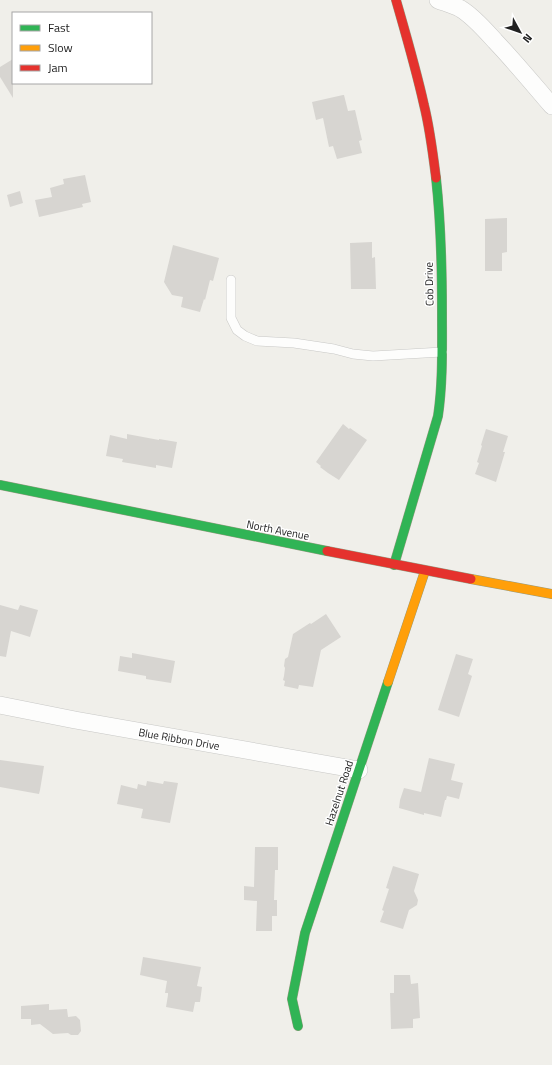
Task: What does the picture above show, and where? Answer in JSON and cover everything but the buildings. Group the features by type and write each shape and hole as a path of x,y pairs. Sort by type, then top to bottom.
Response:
{"street":[{"name":"Cob Drive","path":"394,565 438,416 441,396 442,352 438,196 431,141 418,79 396,0"},
{"path":"438,0 461,9 484,29 552,106"},
{"name":"North Avenue","path":"0,485 394,565 552,594"},
{"name":"Hazelnut Road","path":"298,1026 292,999 304,934 425,571"},
{"name":"Blue Ribbon Drive","path":"0,705 75,720 359,770"}],"lane":[{"path":"231,280 231,318 237,330 256,341 294,343 373,356 442,352"}],"traffic: fast":[{"path":"394,565 438,416 440,403 442,364 442,279 436,178"},
{"path":"0,485 327,551"},
{"path":"298,1026 292,999 305,933 388,682"}],"traffic: slow":[{"path":"388,682 425,571"},
{"path":"471,579 552,594"}],"traffic: jam":[{"path":"396,0 426,114 436,178"},
{"path":"327,551 471,579"}]}
